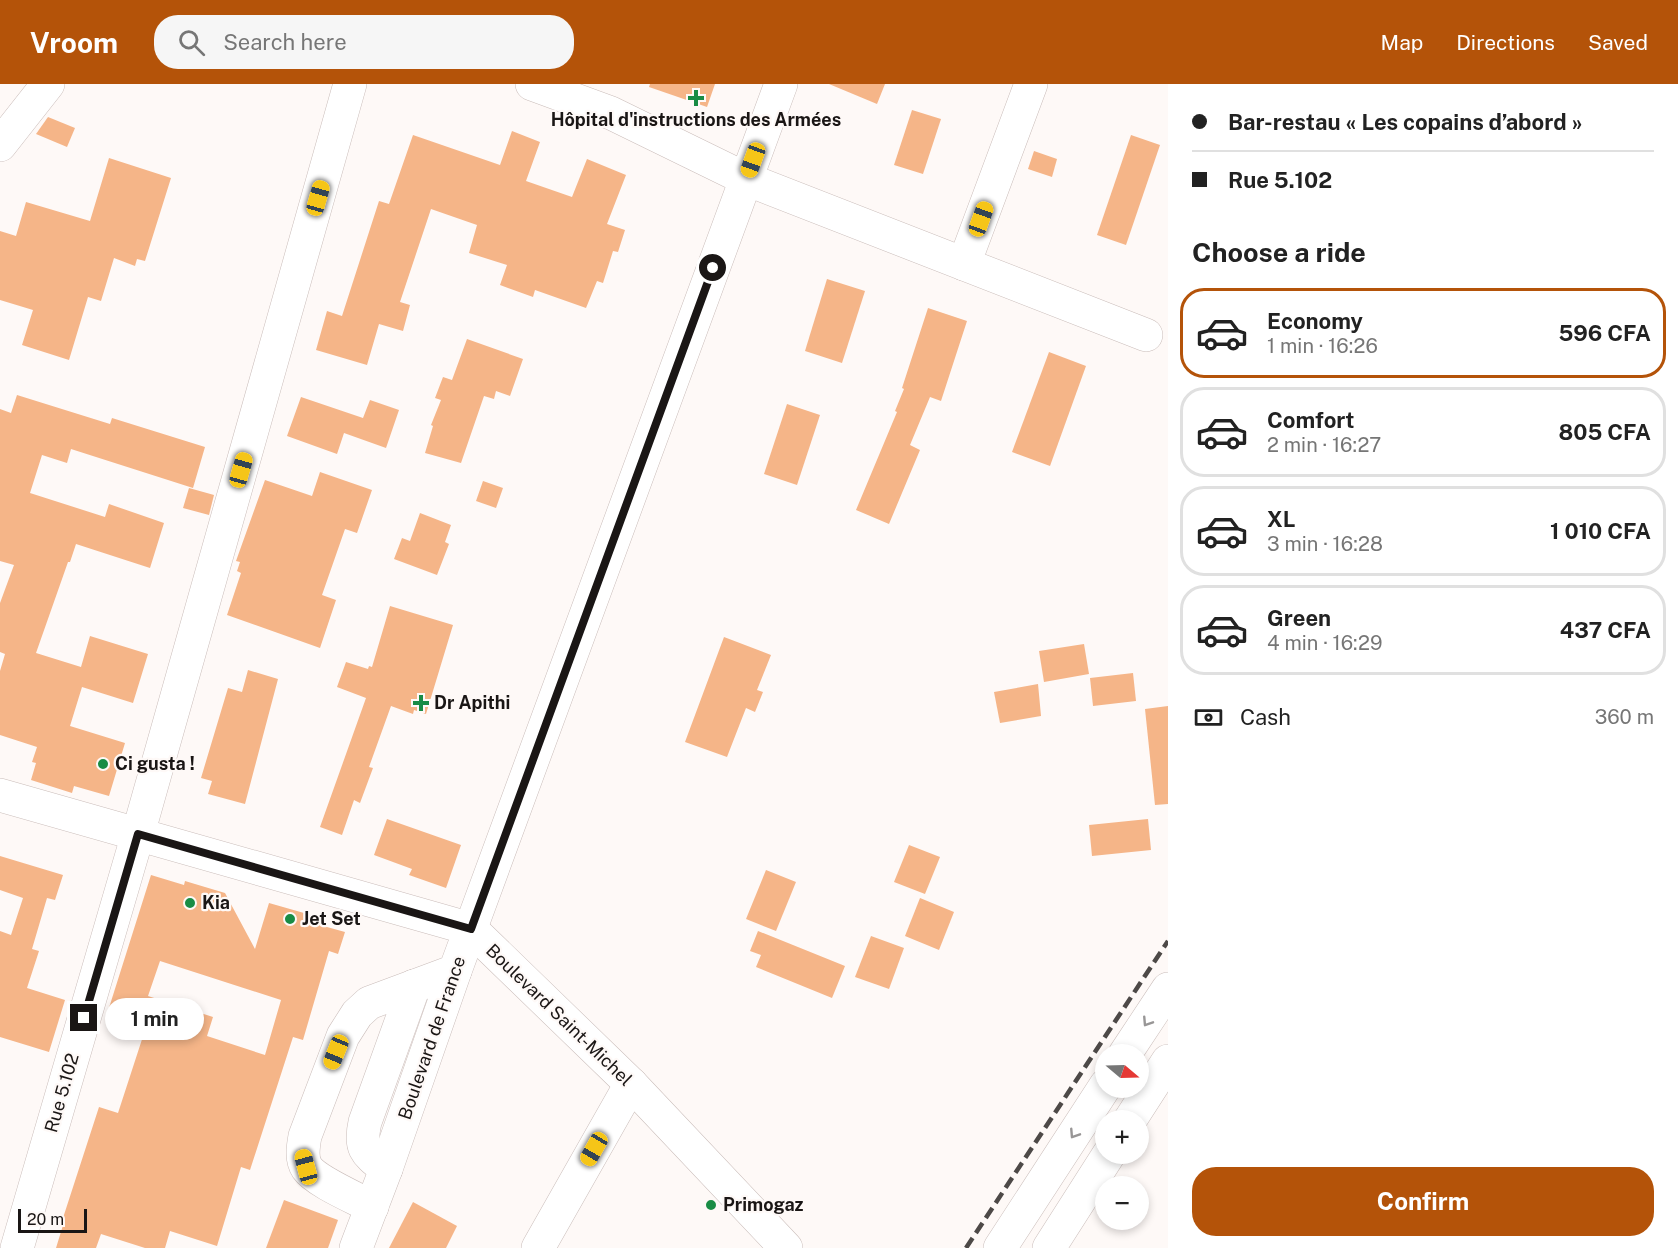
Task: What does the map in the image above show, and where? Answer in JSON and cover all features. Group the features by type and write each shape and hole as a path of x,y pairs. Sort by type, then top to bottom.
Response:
{"street":[{"path":"0,145 48,84"},
{"name":"Rue 5.102","path":"17,1248 138,834 350,84"},
{"path":"532,84 611,114 746,179 1146,334"},
{"name":"Boulevard de France","path":"356,1248 455,971 781,84"},
{"path":"964,264 1031,84"},
{"name":"Boulevard Saint-Michel","path":"0,795 471,929 631,1084 786,1248"},
{"path":"372,1207 316,1177 306,1167 302,1153 305,1136 343,1036 357,1014 369,1003 455,971"},
{"path":"386,1169 367,1154 362,1136 414,986"},
{"path":"1132,1044 1168,989"},
{"path":"1136,1110 1168,1060"},
{"path":"538,1248 631,1084"},
{"path":"1000,1248 1098,1098"},
{"path":"1049,1248 1103,1164"}],"building":[{"name":"Hôpital d'instructions des Armées","path":"650,84 715,84 707,107 649,87"},
{"path":"829,84 885,84 877,104"},
{"path":"912,110 941,119 923,174 894,165"},
{"path":"48,117 75,128 67,147 36,134"},
{"path":"512,131 540,142 526,181 572,197 587,159 626,175 607,224 625,230 618,252 613,251 603,283 597,281 586,308 535,290 533,297 500,285 507,265 469,253 477,225 431,209 400,302 410,305 403,331 379,324 367,365 316,350 327,311 342,316 379,201 389,204 413,135 500,165"},
{"path":"1131,135 1160,145 1126,245 1097,235"},
{"path":"1034,151 1057,159 1052,177 1028,169"},
{"path":"109,158 171,178 145,261 137,259 135,266 114,258 101,301 88,297 69,360 22,345 33,310 0,300 0,231 16,236 26,202 90,221"},
{"path":"827,279 865,291 842,363 805,351"},
{"path":"928,308 967,321 941,401 930,397 910,445 920,450 889,524 856,510 897,412 895,411 904,389 902,388"},
{"path":"467,339 523,359 510,396 496,391 494,399 484,396 461,463 425,453 433,426 431,425 441,400 435,398 443,377 452,380"},
{"path":"1049,352 1086,366 1050,466 1012,452"},
{"path":"17,395 110,424 112,418 205,447 193,488 71,449 67,463 42,455 30,493 105,517 109,504 164,523 150,568 76,544 36,653 81,667 90,636 148,654 133,703 82,687 70,726 125,743 109,796 74,786 72,793 31,780 36,763 32,762 37,747 0,735 0,671 5,654 0,652 0,603 14,565 0,561 0,409 11,413"},
{"path":"301,397 363,418 370,400 399,410 386,448 344,433 337,454 287,436"},
{"path":"787,404 820,415 797,485 764,474"},
{"path":"320,472 372,490 357,533 345,529 322,595 336,600 320,648 227,615 241,573 237,571 240,562 236,561 265,480 312,496"},
{"path":"483,481 503,488 496,508 476,501"},
{"path":"189,488 214,495 209,515 183,508"},
{"path":"420,513 451,525 445,542 449,544 437,575 394,559 402,538 410,541"},
{"path":"390,606 453,625 426,714 414,710 413,714 391,706 369,767 373,768 360,803 354,800 342,835 320,827 366,698 337,687 346,662 368,669 369,666 372,667"},
{"path":"724,637 771,655 757,690 763,692 755,712 746,708 727,757 685,742"},
{"path":"1084,644 1089,674 1044,682 1039,651"},
{"path":"248,670 278,679 245,804 208,794 212,781 201,778 228,688 242,692"},
{"path":"1133,673 1136,701 1093,706 1090,678"},
{"path":"1038,684 1041,716 1000,723 994,692"},
{"path":"1168,706 1168,804 1155,805 1145,709"},
{"path":"387,819 461,845 446,888 409,875 412,869 374,855"},
{"path":"1148,819 1151,850 1092,856 1089,825"},
{"path":"909,845 940,857 925,894 894,882"},
{"path":"0,856 63,875 55,900 47,898 32,949 39,951 27,988 65,1000 49,1052 0,1037 0,931 11,935 23,898 0,890"},
{"path":"766,870 796,882 776,931 746,919"},
{"path":"151,875 184,885 185,881 225,893 255,949 269,903 311,915 309,922 345,932 338,954 329,951 303,1040 293,1037 250,1170 241,1167 217,1246 170,1231 165,1248 145,1248 101,1234 96,1248 56,1248 64,1222 62,1221 99,1107 118,1113 147,1024 108,1011","holes":["160,961 281,1000 265,1055 207,1036 213,1017 148,996"]},
{"path":"920,898 954,912 939,950 905,936"},
{"path":"758,931 845,966 832,998 756,967 761,955 750,951"},
{"path":"871,936 904,948 889,989 855,977"},
{"path":"284,1200 338,1220 328,1248 266,1248"},
{"path":"413,1202 457,1226 446,1248 389,1248"}],"railway":[{"path":"966,1248 1168,941"}],"place":[{"name":"Hôpital d'instructions des Armées","path":"696,98"},
{"name":"Dr Apithi","path":"421,703"},
{"name":"Ci gusta !","path":"103,764"},
{"name":"Kia","path":"190,903"},
{"name":"Jet Set","path":"290,919"},
{"name":"Primogaz","path":"711,1205"}],"route":[{"path":"84,1018 138,834 471,929 713,268"}]}
